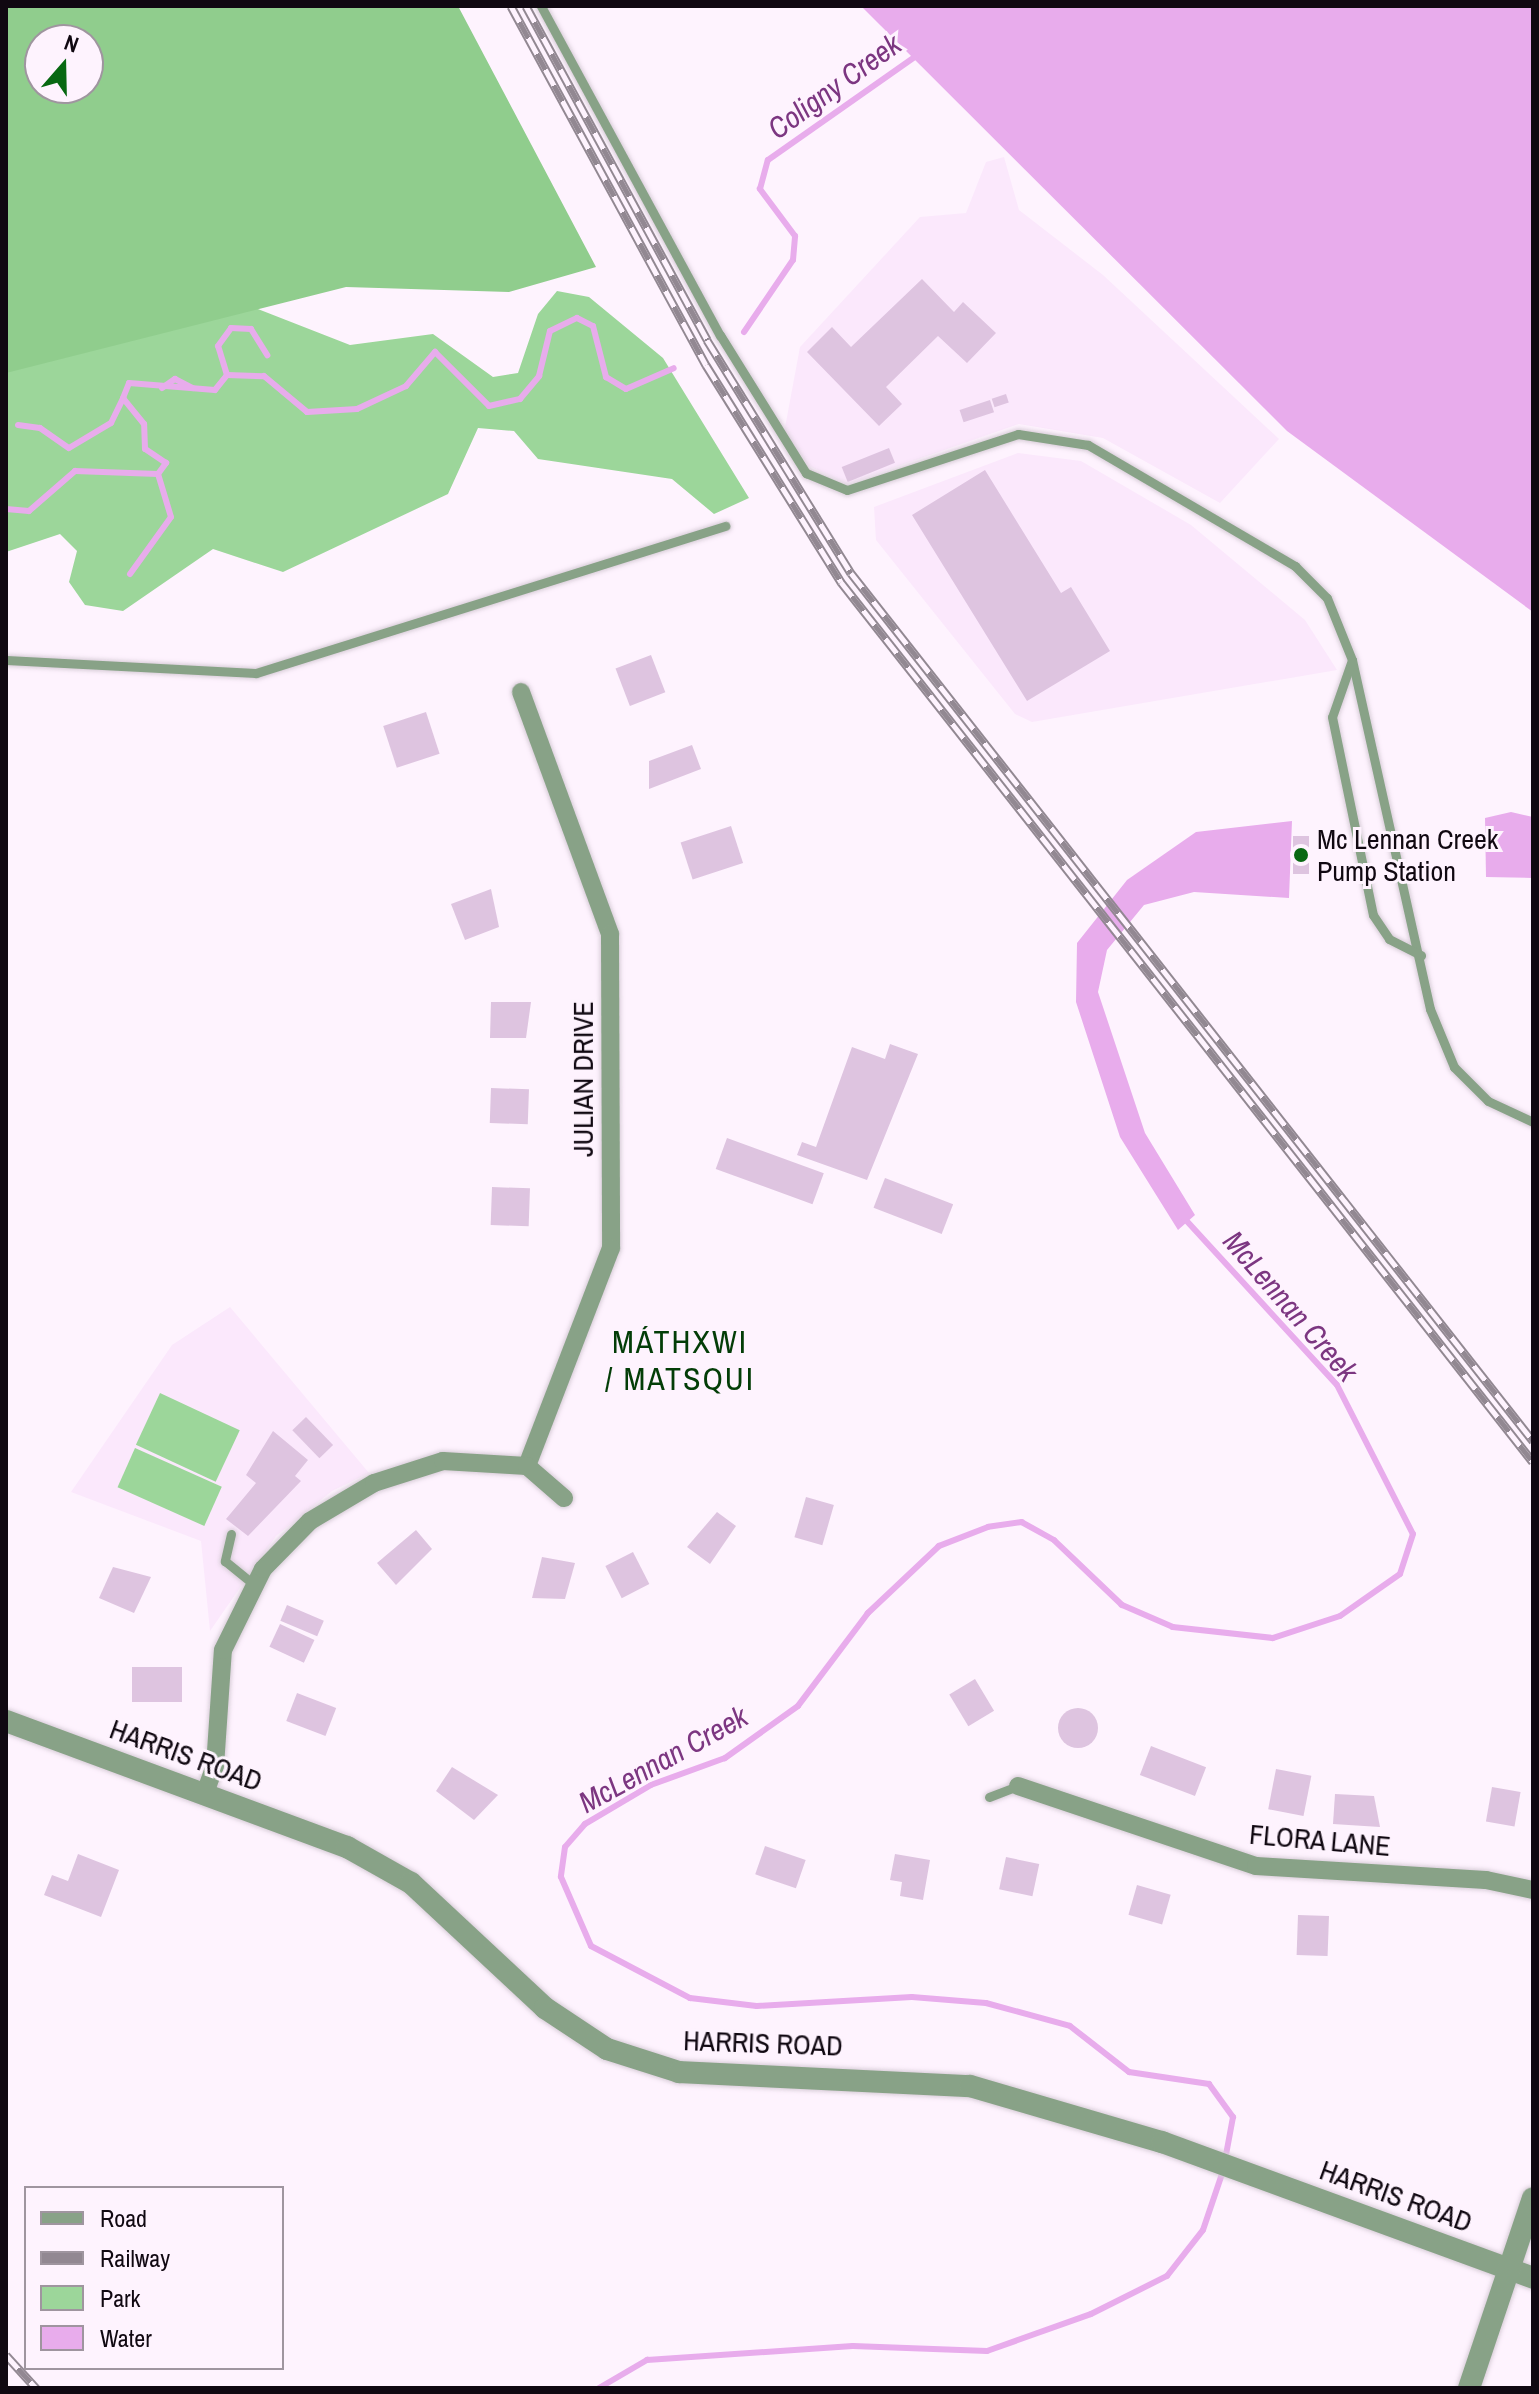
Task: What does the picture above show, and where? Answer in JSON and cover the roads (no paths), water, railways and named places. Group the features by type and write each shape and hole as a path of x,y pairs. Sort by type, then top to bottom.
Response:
{"street":[{"name":"JULIAN DRIVE","path":"521,692 599,892 610,965 611,1248 527,1466"},
{"path":"205,1793 215,1766 223,1650 253,1584 310,1521 408,1468 490,1458 527,1466 564,1498"},
{"name":"HARRIS ROAD","path":"6,1721 347,1847 411,1883 545,2008 607,2049 679,2072 895,2077 970,2086 1162,2142 1533,2278"},
{"name":"FLORA LANE","path":"1018,1786 1256,1866 1486,1880 1533,1890"},
{"path":"1469,2388 1533,2198"}],"lane":[{"path":"541,6 727,348 806,473 847,490 1018,434 1088,445 1295,566 1327,598 1352,660 1421,955 1430,1009 1454,1067 1488,1101 1533,1122"},
{"path":"6,660 256,673 726,526"},
{"path":"1352,660 1332,717 1373,915 1389,939 1421,955"},
{"path":"231,1534 225,1561 253,1584"},
{"path":"989,1797 1018,1786"}],"water":[{"path":"861,6 1533,6 1533,612 1287,431"},
{"path":"1511,812 1533,817 1533,878 1486,877 1485,818"},
{"path":"1292,821 1289,898 1194,892 1144,905 1107,950 1098,992 1145,1133 1195,1215 1178,1230 1120,1137 1076,1002 1077,943 1127,880 1196,832"}],"waterway":[{"name":"Coligny Creek","path":"744,332 793,260 795,236 760,189 768,160 916,56"},
{"name":"Coligny Creek","path":"6,509 29,511 75,471 158,474 166,463 145,449 144,424 123,398 129,383 215,390 227,375 264,376 307,412 357,409 406,386 435,352 489,406 520,399 539,376 550,331 577,318 593,326 606,377 626,389 674,368"},
{"path":"227,375 218,346 231,328 251,329 267,355"},
{"path":"162,388 175,379 193,388"},
{"path":"18,425 40,428 69,448 111,423 123,398"},
{"path":"130,574 171,517 158,474"},
{"name":"McLennan Creek","path":"1184,1218 1337,1385 1413,1534 1400,1574 1340,1616 1273,1638 1173,1627 1122,1605 1054,1540 1022,1522 988,1527 939,1546 868,1613 798,1706 725,1758 651,1785 585,1824 565,1847 561,1877 591,1946 690,1998 757,2006 912,1997 986,2003 1070,2026 1129,2072 1209,2084 1233,2117 1225,2160"},
{"name":"McLennan Creek","path":"599,2388 647,2360 853,2346 987,2351 1091,2314 1167,2276 1203,2230 1223,2171"}],"railway":[{"path":"511,6 706,365 841,582 1533,1462"},
{"path":"526,6 707,340 851,573 1533,1441"},
{"path":"6,2355 36,2388"}],"place":[{"name":"Mc Lennan Creek Pump Station","path":"1301,855"}],"district":[{"name":"MÁTHXWI / MATSQUI","path":"680,1362"}]}
